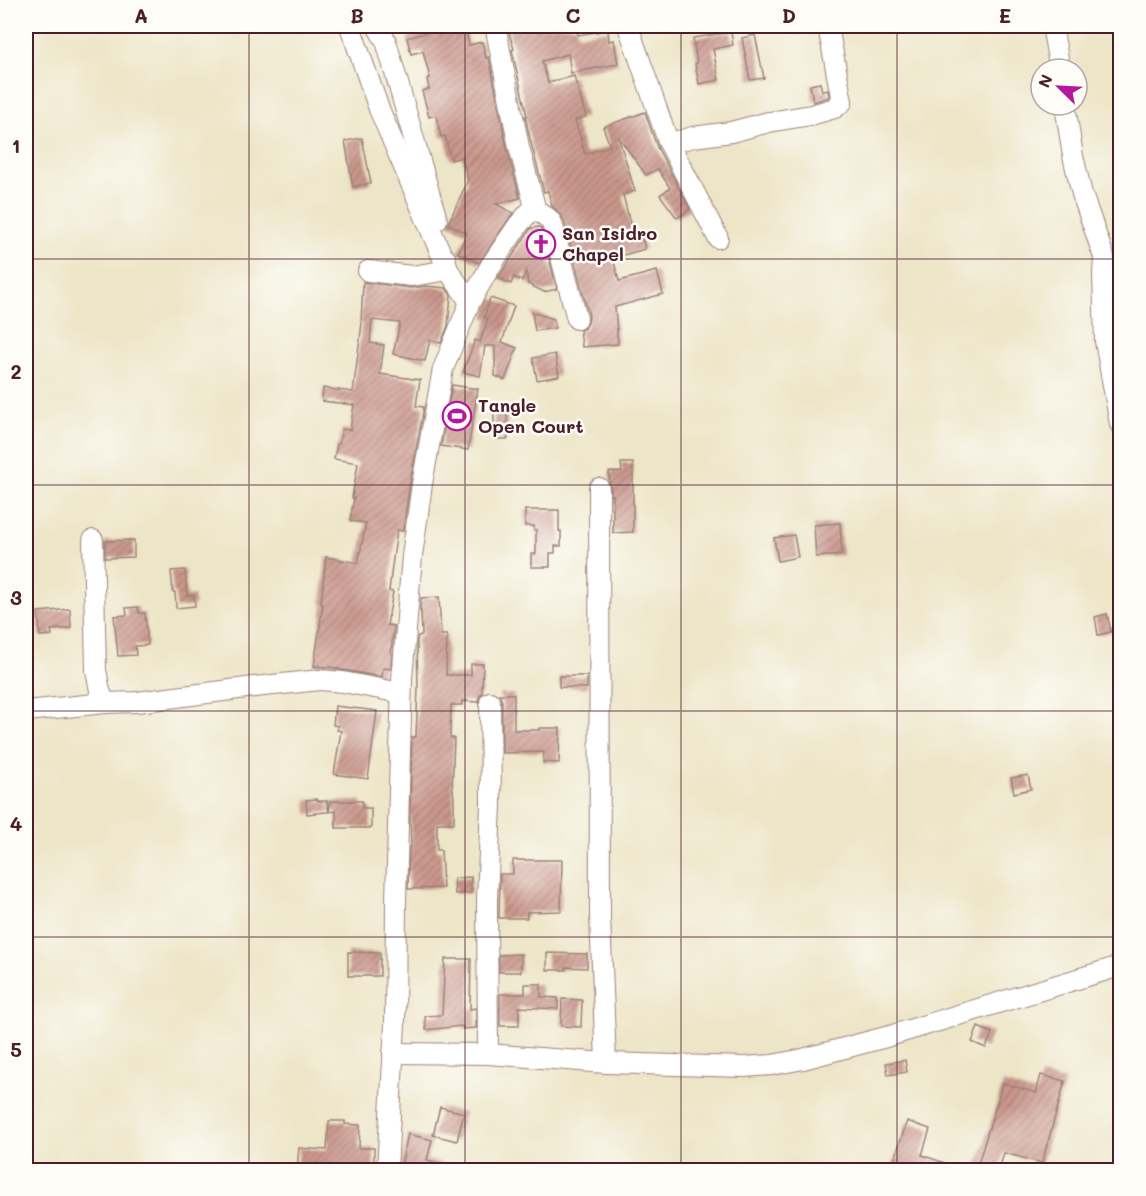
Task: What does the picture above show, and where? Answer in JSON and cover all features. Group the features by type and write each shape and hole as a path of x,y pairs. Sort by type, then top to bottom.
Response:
{"street":[{"path":"350,26 379,109 448,270 470,302"},
{"path":"377,26 386,40 409,118 435,210 448,270"},
{"path":"387,1170 395,1024 401,693 412,556 422,484 443,369 470,302 491,265 533,208 494,26"},
{"path":"628,26 668,141 718,237"},
{"path":"668,141 671,143 693,137 731,132 835,108 842,102 828,26"},
{"path":"1052,26 1058,57"},
{"path":"1067,117 1082,194 1112,251 1103,275 1105,340 1120,424"},
{"path":"533,208 552,223 577,319"},
{"path":"368,272 412,276 448,270"},
{"path":"599,489 600,917 606,1063"},
{"path":"93,540 96,670 105,703"},
{"path":"26,711 137,702 320,680 401,693"},
{"path":"488,1054 490,702"},
{"path":"393,1053 488,1054 606,1063 744,1067 772,1065 886,1037 1120,966"}],"building":[{"path":"426,26 465,26 469,45 482,42 486,58 489,57 507,149 520,198 496,204 513,213 479,263 458,253 467,233 448,224 468,180 462,157 451,160 445,136 441,137 436,115 429,117 422,91 429,89 427,79 430,78 423,51 411,54 407,38 428,32"},
{"path":"507,26 576,26 578,35 608,30 609,41 614,40 618,64 571,73 568,54 542,61 548,83 574,76 586,117 575,120 585,154 610,146 603,127 645,112 657,147 690,209 677,218 660,195 670,188 658,169 646,175 618,136 635,191 623,195 633,235 641,233 645,249 613,258 619,281 657,271 663,294 615,307 618,344 582,347 580,330 585,328 589,316 564,220 552,206 548,191 544,192 530,139 512,50 514,49"},
{"path":"731,32 733,45 713,49 719,80 699,84 693,38"},
{"path":"755,35 764,78 750,80 742,38"},
{"path":"820,83 822,91 828,90 829,97 813,102 810,85"},
{"path":"362,138 371,183 353,187 345,141"},
{"path":"539,227 557,289 544,292 528,284 526,271 522,281 514,277 511,284 498,278 531,228"},
{"path":"363,282 411,288 426,286 446,288 451,295 448,326 441,343 430,340 425,361 393,354 400,323 372,320 370,343 384,345 380,374 420,380 416,406 424,407 403,531 397,530 389,591 393,592 387,625 394,626 391,669 383,668 382,677 314,666 323,604 321,604 326,557 358,563 366,523 350,521 358,463 334,459 342,429 350,430 354,405 322,401 323,388 353,392 362,323"},
{"path":"490,298 514,306 502,342 517,348 505,380 495,376 495,346 485,346 480,376 463,372 475,340 480,342 488,319 484,318"},
{"path":"532,312 554,319 555,328 535,331"},
{"path":"555,354 559,376 537,380 533,358"},
{"name":"Tangle Open Court","path":"452,385 478,389 468,450 441,446"},
{"path":"494,410 507,410 508,439 494,439"},
{"path":"621,463 633,463 633,532 613,533 613,495 611,495 609,472 622,472"},
{"path":"525,510 559,510 561,546 555,546 555,553 550,553 550,567 531,567 531,554 536,554 536,530 534,526 525,526"},
{"path":"840,523 842,555 816,557 814,525"},
{"path":"794,535 798,557 778,561 774,538"},
{"path":"134,540 134,557 105,558 105,541"},
{"path":"185,570 187,596 194,595 195,606 176,608 171,571"},
{"path":"439,597 441,635 447,635 446,675 471,675 471,664 483,664 482,693 478,702 462,701 462,705 451,705 450,738 454,738 452,789 454,823 437,823 437,850 441,850 443,888 408,889 409,847 411,847 412,737 416,737 417,640 418,636 422,635 421,598"},
{"path":"138,607 139,613 145,613 148,645 135,646 136,655 118,656 114,616 127,615 126,608"},
{"path":"70,609 71,628 51,630 52,635 40,636 38,612"},
{"path":"1107,614 1111,632 1098,635 1095,617"},
{"path":"559,676 587,676 587,688 559,687"},
{"path":"499,694 514,694 514,730 560,728 559,763 543,762 544,752 502,753 502,702"},
{"path":"335,706 377,711 368,779 334,774 341,731 337,730 338,726 333,725"},
{"path":"1028,775 1031,789 1014,793 1011,778"},
{"path":"306,800 327,801 329,812 307,814"},
{"path":"330,801 362,801 362,808 371,808 371,828 336,828 336,811 329,812"},
{"path":"513,860 562,860 561,911 527,912 527,918 499,918 500,874 513,874"},
{"path":"471,877 471,893 455,894 454,878"},
{"path":"348,952 380,953 380,976 348,976"},
{"path":"547,953 587,954 587,968 566,967 566,970 547,970"},
{"path":"521,954 521,972 499,972 499,955"},
{"path":"445,959 471,959 470,1009 476,1008 476,1028 463,1029 462,1026 426,1030 425,1016 442,1015"},
{"path":"525,984 541,984 541,997 558,998 558,1009 519,1007 519,1026 500,1026 500,994 525,994"},
{"path":"562,999 582,1000 581,1027 561,1026"},
{"path":"978,1027 992,1033 986,1048 972,1042"},
{"path":"905,1060 907,1072 888,1075 886,1063"},
{"path":"1041,1075 1065,1081 1042,1163 1004,1153 999,1170 976,1170 1003,1083 1036,1093"},
{"path":"440,1107 464,1113 457,1141 433,1135"},
{"path":"329,1121 345,1121 345,1124 360,1125 359,1148 374,1148 374,1170 297,1170 299,1148 327,1150"},
{"path":"907,1121 930,1129 922,1155 962,1169 891,1170"},
{"path":"408,1134 432,1140 427,1160 452,1166 452,1170 420,1170 401,1166"}],"place":[{"name":"San Isidro Chapel","path":"541,244"},
{"name":"Tangle Open Court","path":"457,416"}]}
